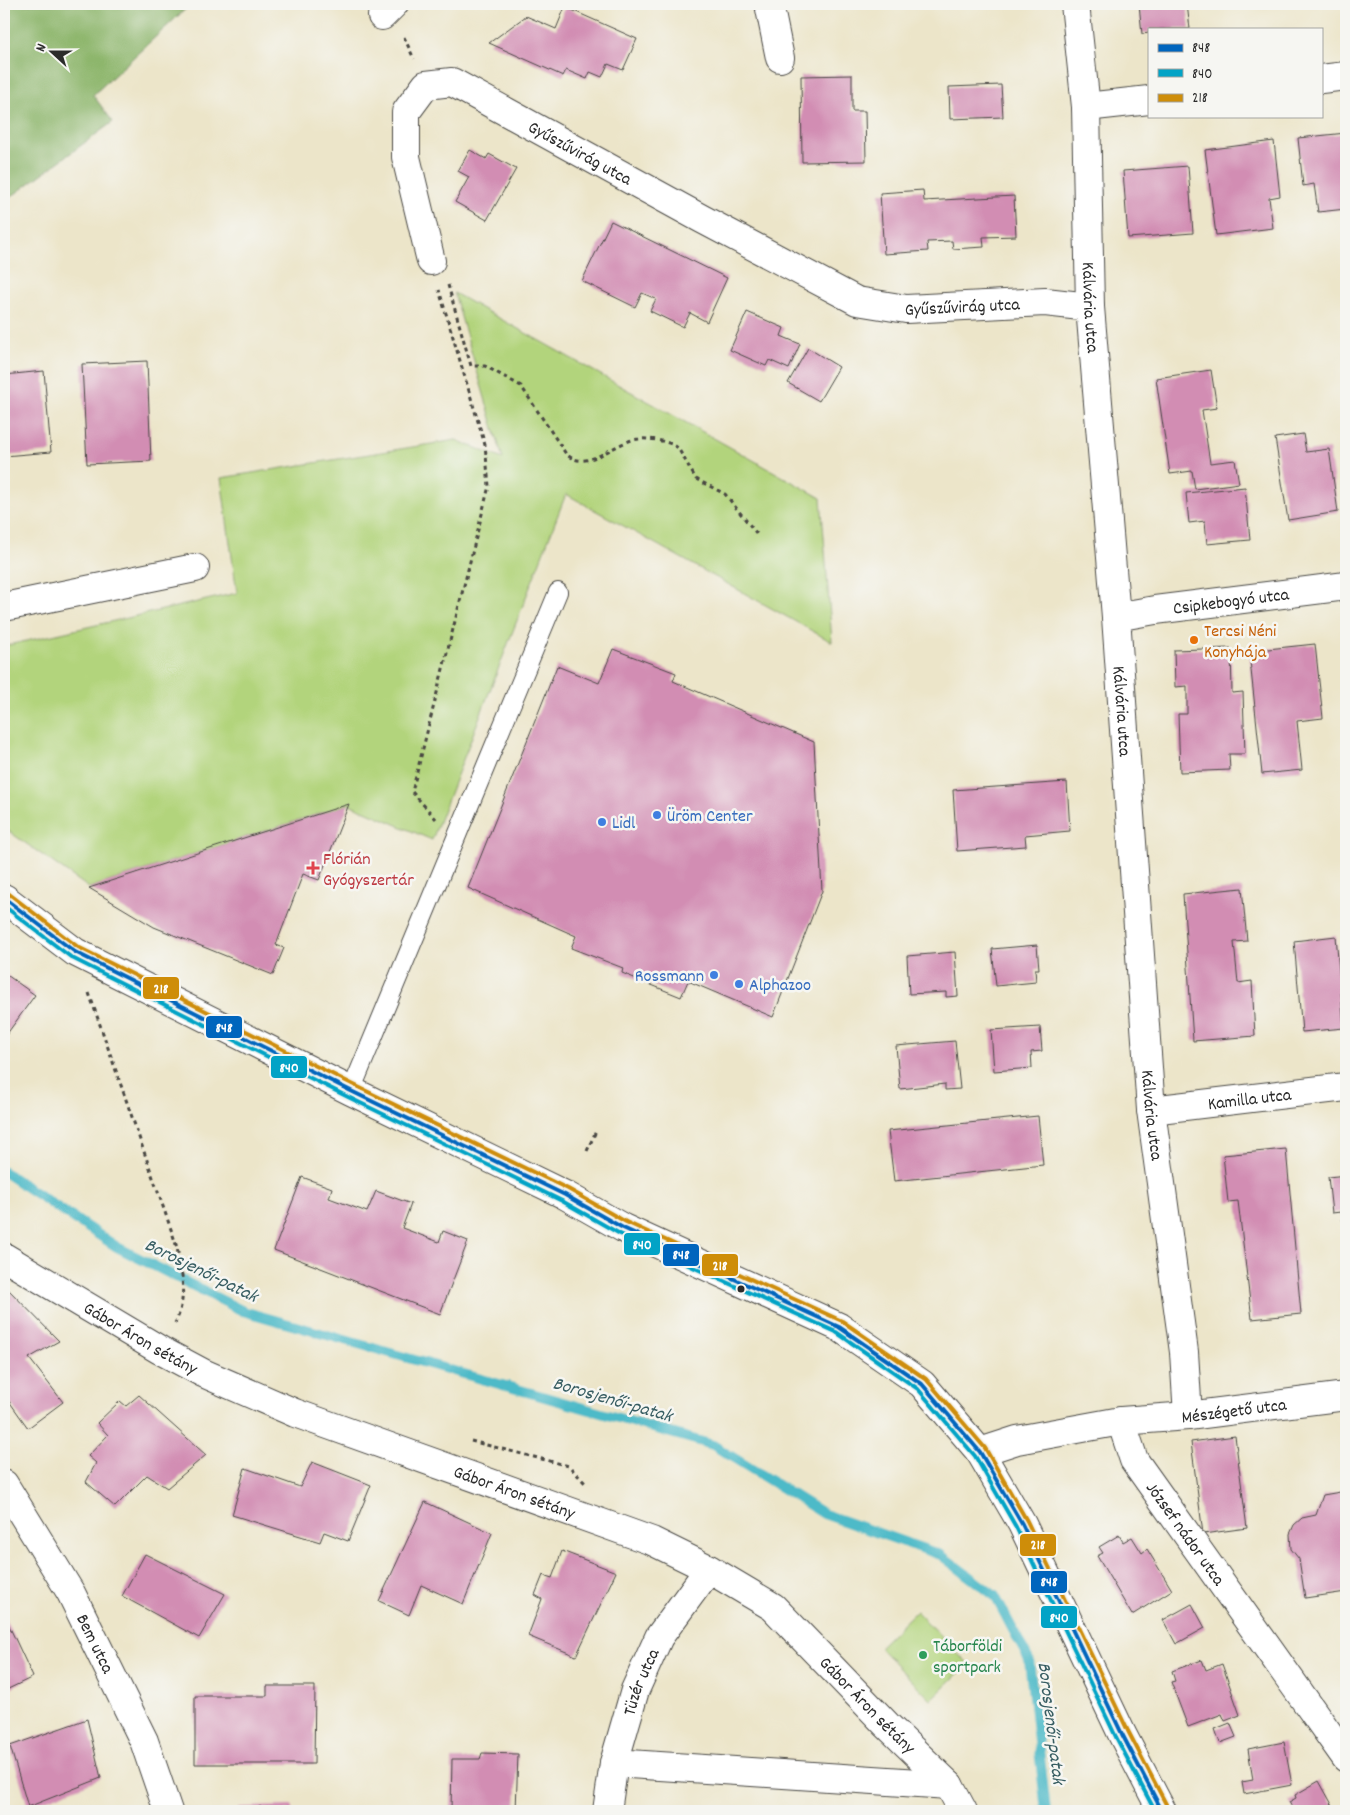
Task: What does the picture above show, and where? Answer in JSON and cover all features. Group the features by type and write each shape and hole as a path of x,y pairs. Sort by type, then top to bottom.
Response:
{"street":[{"path":"769,4 780,58"},
{"name":"Kálvária utca","path":"1074,4 1086,107 1090,307 1116,616 1151,1110 1184,1352 1188,1416"},
{"path":"1322,79 1346,76"},
{"name":"Gyűszűvirág utca","path":"426,85 452,82 858,301 906,309 1045,302 1090,307"},
{"path":"426,85 406,112 406,157 431,261"},
{"path":"1086,107 1148,100"},
{"path":"4,607 195,568"},
{"name":"Csipkebogyó utca","path":"1116,616 1346,586"},
{"path":"4,898 75,952 351,1091 565,1195 623,1228 839,1327 922,1384 980,1452 1022,1524 1122,1734 1162,1811"},
{"name":"Kamilla utca","path":"1151,1110 1346,1087"},
{"name":"Gábor Áron sétány","path":"4,1257 160,1350 203,1373 295,1413 652,1541 709,1569 773,1607 949,1786 963,1811"},
{"name":"Mészégető utca","path":"1121,1421 1188,1416 1346,1396"},
{"path":"980,1452 1017,1440 1121,1421"},
{"name":"József nádor utca","path":"1121,1421 1134,1460 1346,1758"},
{"name":"Bem utca","path":"4,1484 71,1593 144,1740 168,1811"},
{"name":"Tüzér utca","path":"607,1811 614,1763 635,1690 659,1637 709,1569"},
{"path":"614,1763 949,1786"}],"lane":[{"path":"351,1091 558,592"}],"path":[{"path":"388,10 404,37 426,85"},
{"path":"454,840 412,792 490,486 485,445 431,261 441,260 471,366 485,366 521,386 566,454 571,458 584,461 639,439 674,445 678,448 696,479 725,494 757,534"},
{"path":"75,952 172,1232 182,1266 183,1291 178,1318"},
{"path":"587,1151 596,1131"}],"green space":[{"path":"4,4 191,4 93,95 113,122 4,202"},
{"path":"454,293 821,498 832,642 566,494 432,840 349,804 89,888 4,828 4,646 237,593 221,478 456,440 503,459"},
{"name":"Táborföldi sportpark","path":"916,1611 968,1664 931,1700 879,1647"}],"building":[{"path":"1139,4 1187,4 1190,28 1148,28 1148,33 1142,34"},
{"path":"565,7 637,39 623,70 608,64 602,77 590,72 587,79 566,70 563,76 489,43 526,16 556,29"},
{"path":"852,75 852,111 865,111 866,161 802,162 801,76"},
{"path":"1001,85 1003,117 950,119 949,87"},
{"path":"1346,133 1346,209 1318,212 1314,184 1303,186 1298,138"},
{"path":"1274,141 1280,196 1269,198 1273,228 1216,235 1205,150"},
{"path":"470,150 486,159 489,154 516,169 487,220 455,202 469,177 458,171"},
{"path":"1188,166 1193,233 1128,238 1123,171"},
{"path":"923,190 924,201 1014,196 1016,236 983,237 984,247 953,249 952,241 927,242 928,251 884,254 880,193"},
{"path":"611,221 727,278 707,322 690,313 683,327 650,311 656,299 642,293 635,307 582,281"},
{"path":"747,312 784,328 781,336 800,344 789,369 769,360 766,366 730,350"},
{"path":"808,348 839,367 819,401 788,383"},
{"path":"147,361 151,461 87,464 82,364"},
{"path":"1211,370 1217,408 1202,410 1210,463 1235,460 1239,483 1195,489 1192,471 1170,474 1156,378"},
{"path":"44,371 51,452 4,456 4,375"},
{"path":"1303,434 1306,452 1329,449 1338,512 1288,520 1275,438"},
{"path":"1245,487 1250,540 1207,544 1205,521 1189,523 1186,493"},
{"path":"1315,644 1323,718 1297,721 1302,770 1262,774 1249,651"},
{"path":"1231,648 1232,693 1243,692 1245,754 1229,754 1230,770 1180,772 1178,714 1187,714 1187,686 1175,687 1174,650"},
{"name":"Üröm Center","path":"613,649 676,673 673,681 814,742 822,891 773,1017 688,981 681,997 622,973 623,968 571,948 576,936 468,888 557,666 599,683"},
{"path":"1346,671 1346,688 1341,672"},
{"path":"1067,782 1070,831 1025,835 1026,846 957,851 953,790"},
{"path":"349,804 319,880 303,874 276,945 284,948 273,975 154,927 89,888"},
{"path":"1242,888 1247,941 1234,942 1238,983 1252,981 1255,1036 1193,1041 1183,894"},
{"path":"1336,936 1344,1028 1302,1032 1294,941"},
{"path":"1037,945 1039,969 1035,969 1036,982 996,986 992,949"},
{"path":"955,952 958,996 946,997 946,992 909,994 907,956"},
{"path":"4,973 35,995 4,1038"},
{"path":"1040,1027 1042,1051 1031,1052 1032,1068 994,1071 991,1030"},
{"path":"955,1041 960,1089 945,1090 945,1084 900,1089 896,1046"},
{"path":"1038,1116 1043,1165 894,1181 888,1131"},
{"path":"1286,1149 1301,1314 1252,1319 1238,1201 1228,1202 1223,1155"},
{"path":"1346,1175 1346,1230 1344,1230 1341,1212 1332,1213 1328,1177"},
{"path":"302,1177 332,1188 329,1198 367,1212 376,1191 411,1204 402,1228 439,1242 443,1231 468,1241 440,1314 274,1250"},
{"path":"4,1285 59,1341 29,1358 63,1402 28,1428 4,1394"},
{"path":"139,1395 206,1455 167,1488 147,1475 115,1507 86,1482 96,1463 88,1456 108,1435 97,1423 120,1401 126,1406"},
{"path":"1235,1436 1247,1528 1203,1534 1191,1442"},
{"path":"312,1462 371,1485 348,1541 324,1532 320,1542 232,1515 245,1468 300,1487"},
{"path":"1346,1491 1346,1592 1305,1598 1299,1559 1291,1549 1290,1534 1294,1525 1302,1518 1316,1515 1323,1495"},
{"path":"425,1502 492,1533 463,1604 421,1585 409,1615 379,1601"},
{"path":"1119,1535 1123,1542 1132,1537 1142,1553 1147,1549 1172,1590 1132,1615 1097,1556 1103,1553 1099,1547"},
{"path":"562,1551 616,1572 576,1656 528,1636 542,1599 535,1595 543,1575 552,1578"},
{"path":"145,1554 225,1594 199,1638 122,1596"},
{"path":"1192,1604 1205,1628 1176,1644 1163,1620"},
{"path":"4,1615 33,1677 4,1691"},
{"path":"1202,1660 1206,1670 1222,1664 1240,1715 1225,1721 1222,1714 1188,1727 1171,1682 1175,1681 1172,1671"},
{"path":"267,1686 315,1686 314,1764 195,1764 195,1696 267,1696"},
{"path":"87,1719 101,1778 28,1807 10,1746"},
{"path":"1230,1723 1236,1737 1220,1743 1215,1729"},
{"path":"1284,1742 1292,1785 1244,1794 1242,1782 1253,1780 1248,1749"},
{"path":"482,1753 518,1754 516,1811 451,1811 452,1759 480,1759"},
{"path":"1319,1781 1334,1808 1329,1811 1294,1811 1289,1802 1296,1798 1295,1795"},
{"path":"293,1806 293,1811 239,1811 239,1807"}],"waterway":[{"name":"Borosjenői-patak","path":"4,1172 117,1247 243,1311 713,1445 824,1514 941,1555 995,1596 1029,1660 1046,1811"}],"transit line":[{"name":"218","path":"8,893 78,947 354,1085 568,1189 626,1222 842,1321 926,1379 985,1448 1027,1521 1128,1731 1168,1808"},
{"name":"848","path":"4,898 75,952 351,1091 565,1195 623,1228 839,1327 922,1384 980,1452 1022,1524 1122,1734 1162,1811"},
{"name":"840","path":"4,906 72,958 348,1097 562,1201 620,1234 836,1332 918,1389 975,1456 1016,1527 1116,1737 1155,1811"}],"place":[{"name":"Tercsi Néni Konyhája","path":"1194,640"},
{"name":"Üröm Center","path":"657,815"},
{"name":"Lidl","path":"602,822"},
{"name":"Flórián Gyógyszertár","path":"313,868"},
{"name":"Rossmann","path":"714,975"},
{"name":"Alphazoo","path":"739,984"},
{"name":"Táborföldi sportpark","path":"923,1655"}]}
